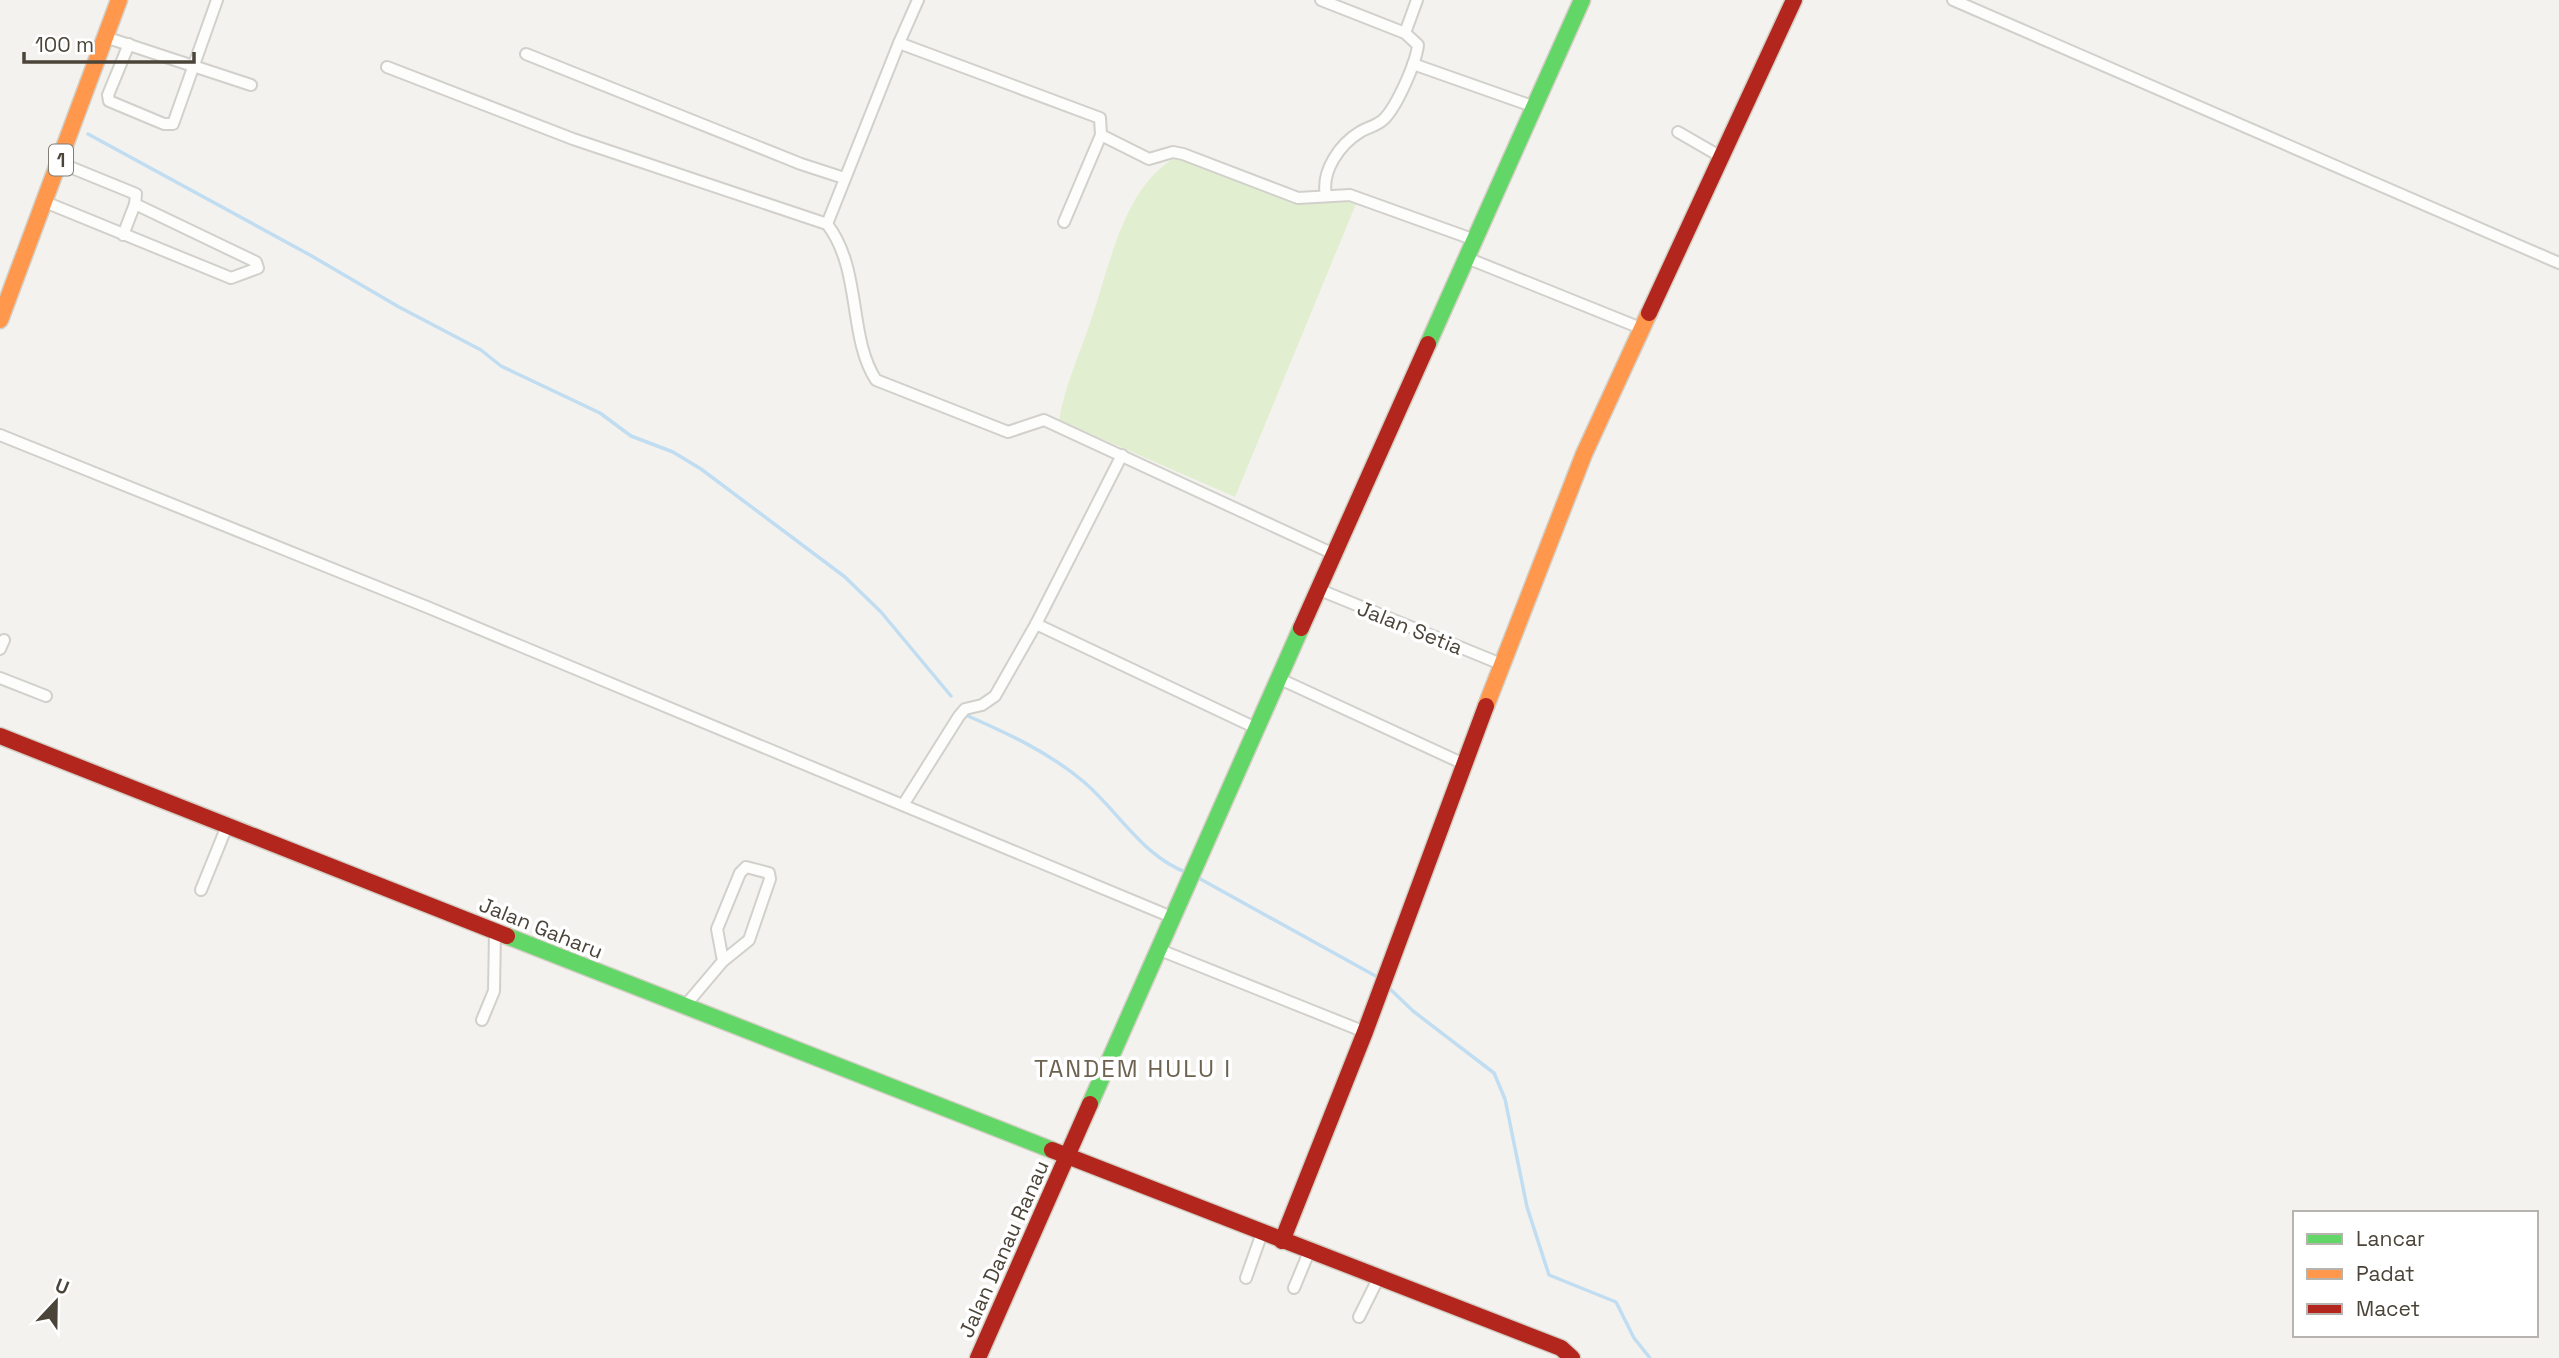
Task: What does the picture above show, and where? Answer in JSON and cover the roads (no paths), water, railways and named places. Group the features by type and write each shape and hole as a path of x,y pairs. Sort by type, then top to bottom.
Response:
{"street":[{"path":"129,44 108,95 109,101 164,124 176,121 217,0"},
{"path":"827,224 918,0"},
{"path":"1321,0 1339,3 1405,33 1418,45 1413,64 1385,118 1360,132 1338,151 1325,179 1326,195"},
{"path":"1405,33 1417,0"},
{"name":"Jalan Danau Ranau","path":"978,1358 1582,0"},
{"path":"1282,1241 1365,1032 1501,664 1584,454 1794,0"},
{"path":"1953,0 2559,263"},
{"name":"1","path":"0,320 60,163 105,37 114,2"},
{"path":"105,37 194,64 251,85"},
{"path":"900,43 1095,116 1102,121 1101,135 1065,222"},
{"path":"526,54 801,164 844,178"},
{"path":"1413,64 1535,107"},
{"path":"387,67 573,139 827,224 842,254 856,299 864,356 876,380 1008,432 1044,420 1336,555"},
{"path":"1678,132 1723,158"},
{"path":"1101,135 1153,160 1173,152 1183,154 1298,198 1350,195 1475,240"},
{"path":"60,163 136,194 135,204 122,235"},
{"path":"45,202 230,278 258,268 256,262 135,204"},
{"path":"1467,258 1643,329"},
{"path":"0,435 1174,918"},
{"path":"903,805 959,716 965,709 982,705 995,696 1036,624 1122,455"},
{"name":"Jalan Setia","path":"1320,590 1501,664"},
{"path":"1036,624 1256,728"},
{"path":"0,678 46,696"},
{"path":"1279,679 1464,764"},
{"name":"Jalan Gaharu","path":"0,736 1309,1252 1561,1348 1572,1358"},
{"path":"201,890 227,826"},
{"path":"684,1006 723,961 752,934 770,879 769,873 746,867 740,873 717,929 723,961"},
{"path":"482,1020 494,991 495,932"},
{"path":"1160,950 1365,1032"},
{"path":"1246,1278 1262,1233"},
{"path":"1294,1287 1309,1252"},
{"path":"1359,1317 1378,1279"}],"waterway":[{"path":"88,134 481,350 501,366 600,413 631,436 673,452 701,469 845,577 881,612 951,696"},
{"path":"968,716 1029,745 1057,762 1097,794 1145,845 1172,866 1188,873"},
{"path":"1195,876 1381,979"},
{"path":"1388,987 1413,1011 1494,1073 1505,1099 1527,1207 1549,1275 1616,1302 1634,1338 1650,1358"}],"district":[{"name":"TANDEM HULU I","path":"1133,1069"}]}
